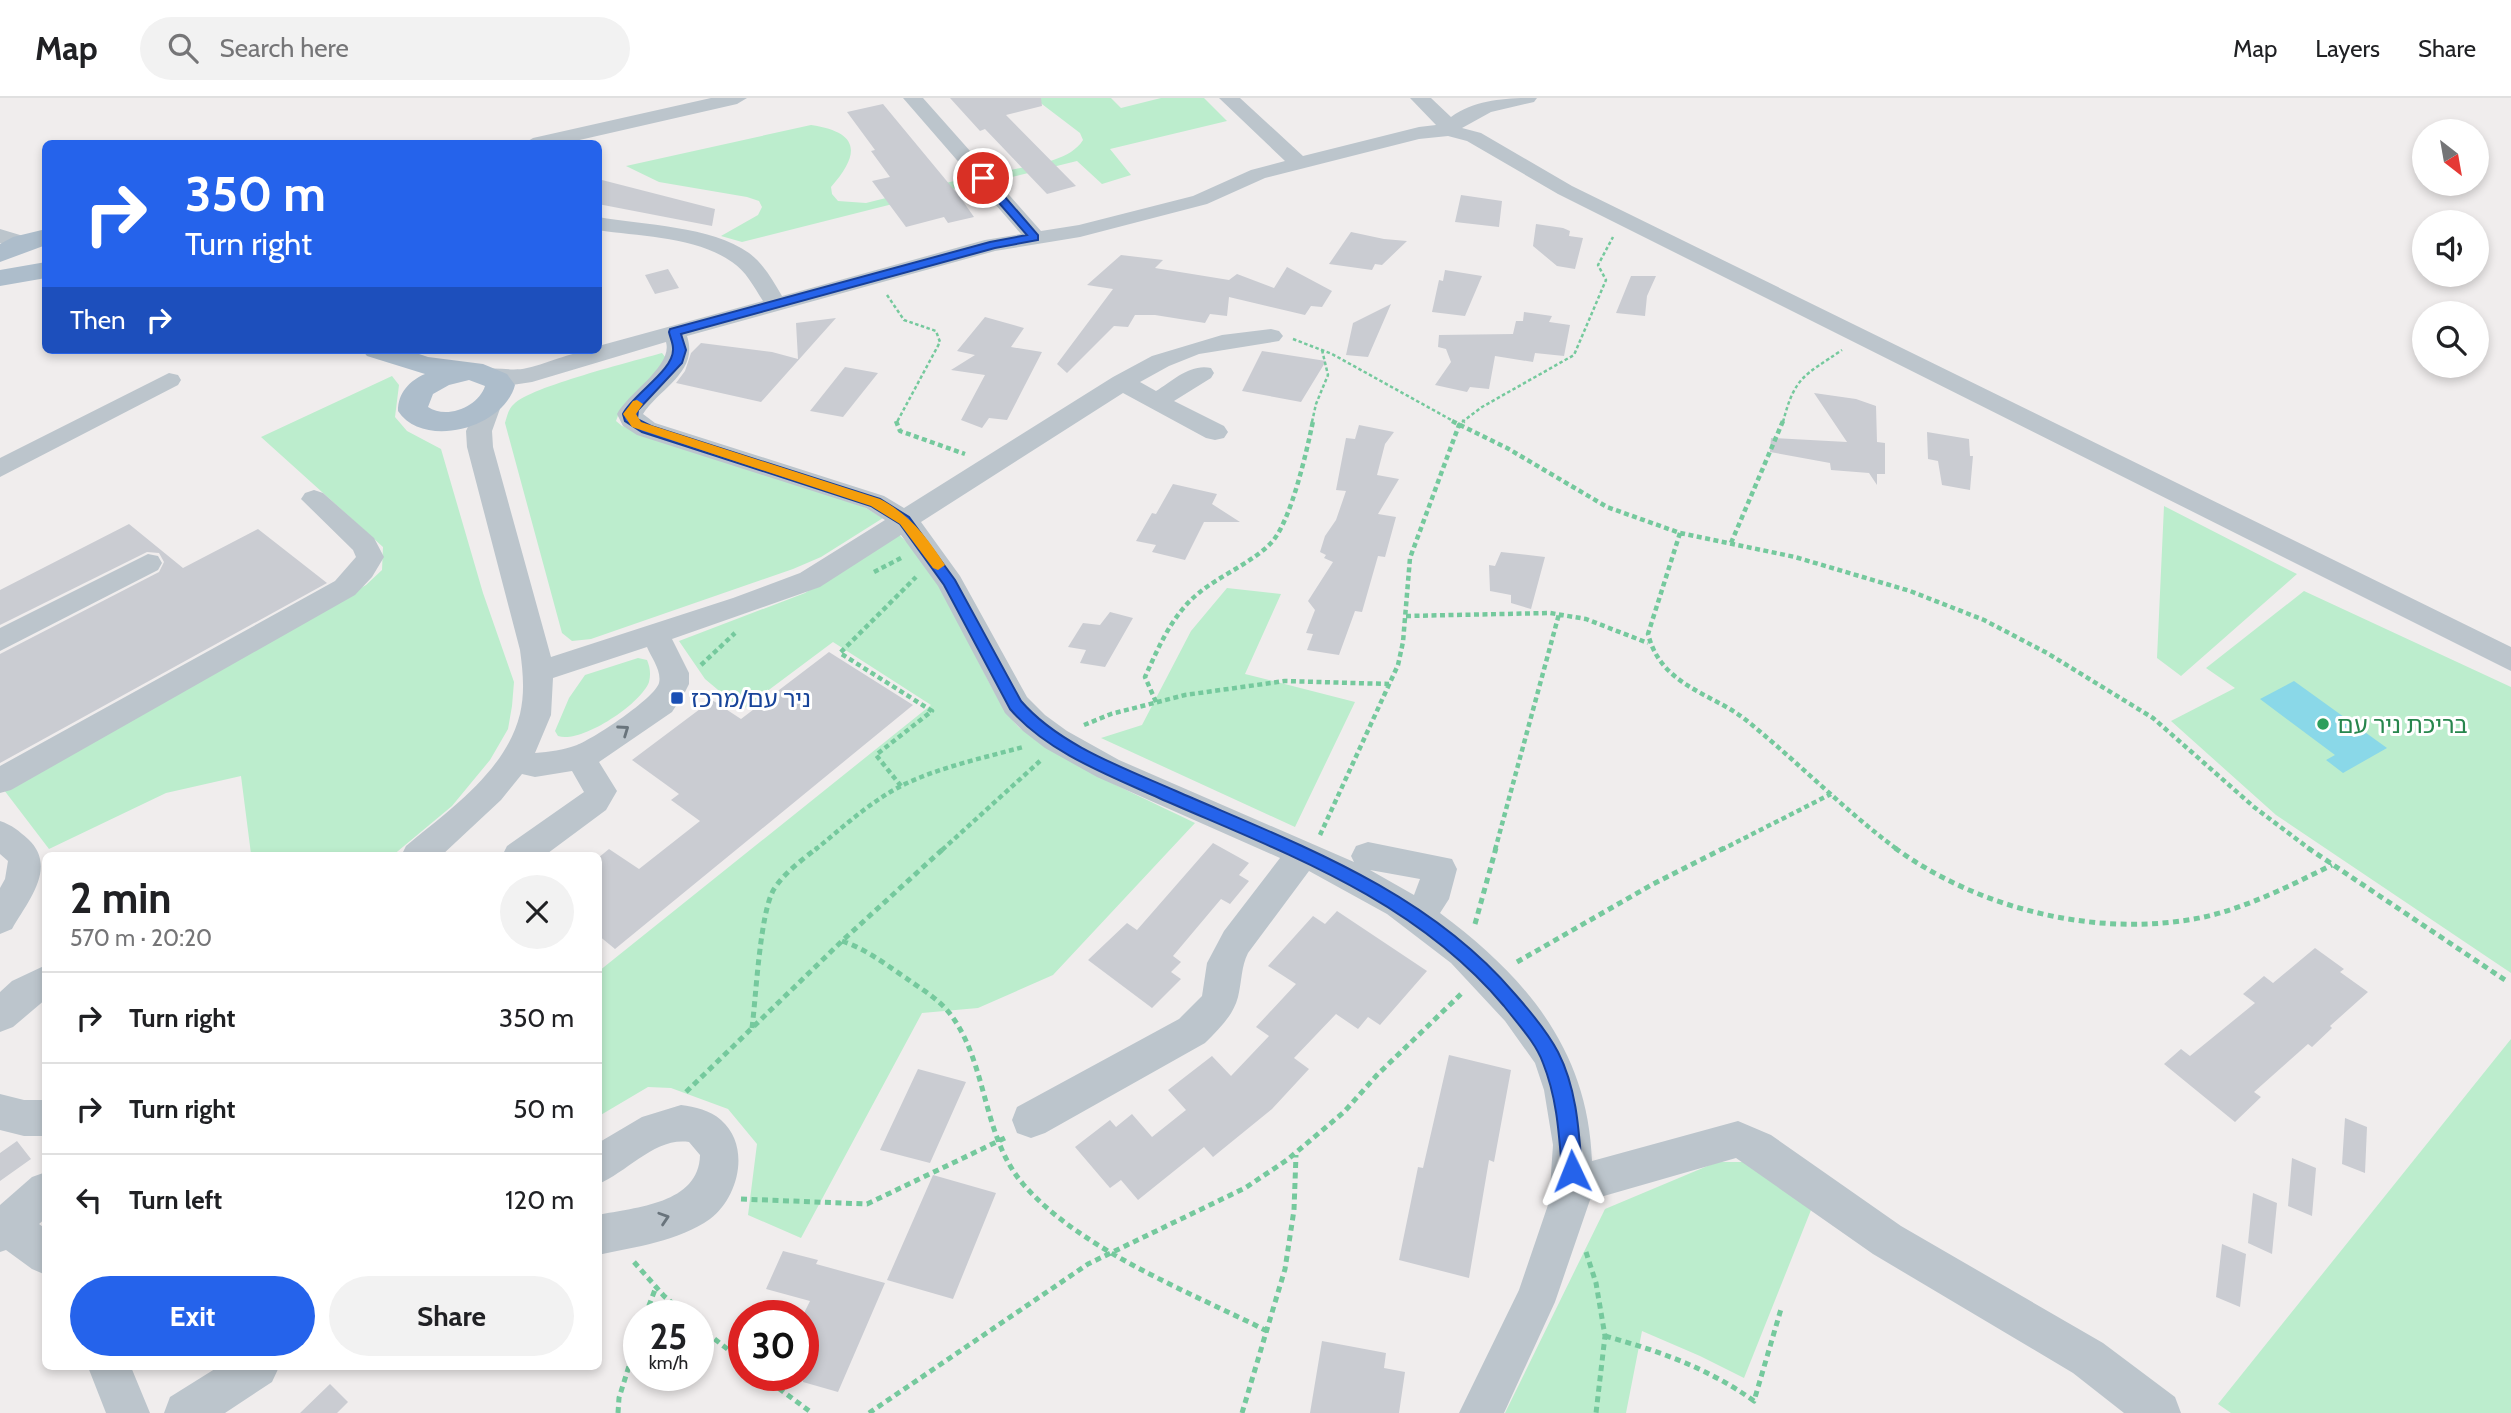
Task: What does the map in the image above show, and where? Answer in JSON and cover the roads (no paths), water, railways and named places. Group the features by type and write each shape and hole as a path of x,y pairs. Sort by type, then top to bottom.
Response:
{"main road":[{"path":"387,354 485,388"},
{"path":"387,354 414,371 419,391"},
{"path":"435,380 485,388 464,418 436,422 418,416 413,411 414,398 435,380"}],"street":[{"path":"551,140 737,98"},
{"path":"914,98 1035,237"},
{"path":"1229,98 1300,164"},
{"path":"1420,98 1442,119 1449,130"},
{"path":"1449,130 1460,118 1474,111 1527,98"},
{"path":"602,354 993,244 1080,231 1199,200 1241,181 1300,164 1419,133 1449,130 1487,143 1541,177 2511,660"},
{"path":"602,224 718,246 741,258 776,304"},
{"path":"674,332 680,350 676,363 633,408 630,414 632,421 646,429 875,502 905,520 934,559 974,625 1016,705 1030,722 1125,776 1306,855 1378,891 1478,966 1524,1017 1551,1057 1568,1112 1573,1157 1567,1204 1550,1264 1510,1357 1481,1413"},
{"path":"540,671 810,580 1122,382 1174,353 1202,344 1271,336"},
{"path":"422,852 492,790 516,761 536,716 540,671 481,450 479,431 485,388 601,354"},
{"path":"1156,401 1202,373"},
{"path":"0,469 169,380"},
{"path":"1122,382 1215,432"},
{"path":"436,422 468,437 481,450"},
{"path":"0,781 345,588 370,557 364,545 314,499"},
{"path":"0,641 148,563"},
{"path":"516,761 535,765 580,757 592,752 661,704 674,684 674,673 655,634"},
{"path":"525,852 595,801 601,791 580,757"},
{"path":"0,834 25,857 22,881 0,919"},
{"path":"1031,1120 1192,1031 1212,1013 1220,998 1225,963 1236,942 1306,855"},
{"path":"1368,856 1440,869 1432,899 1416,917"},
{"path":"2,1010 42,982"},
{"path":"0,1112 24,1118 42,1118"},
{"path":"602,1163 665,1126 687,1124 702,1128 714,1137 720,1154 716,1176 704,1198 688,1210 604,1234"},
{"path":"1567,1204 1738,1139 1757,1147 1886,1240 2088,1358 2158,1413"},
{"path":"42,1195 4,1229 42,1253"},
{"path":"110,1370 128,1413"},
{"path":"186,1413 252,1370"}],"water":[{"name":"בריכת ניר עם","path":"2294,681 2387,748 2343,773 2326,760 2335,755 2260,699"}],"place":[{"name":"ניר עם/מרכז","path":"677,698"},
{"name":"בריכת ניר עם","path":"2323,724"}]}
